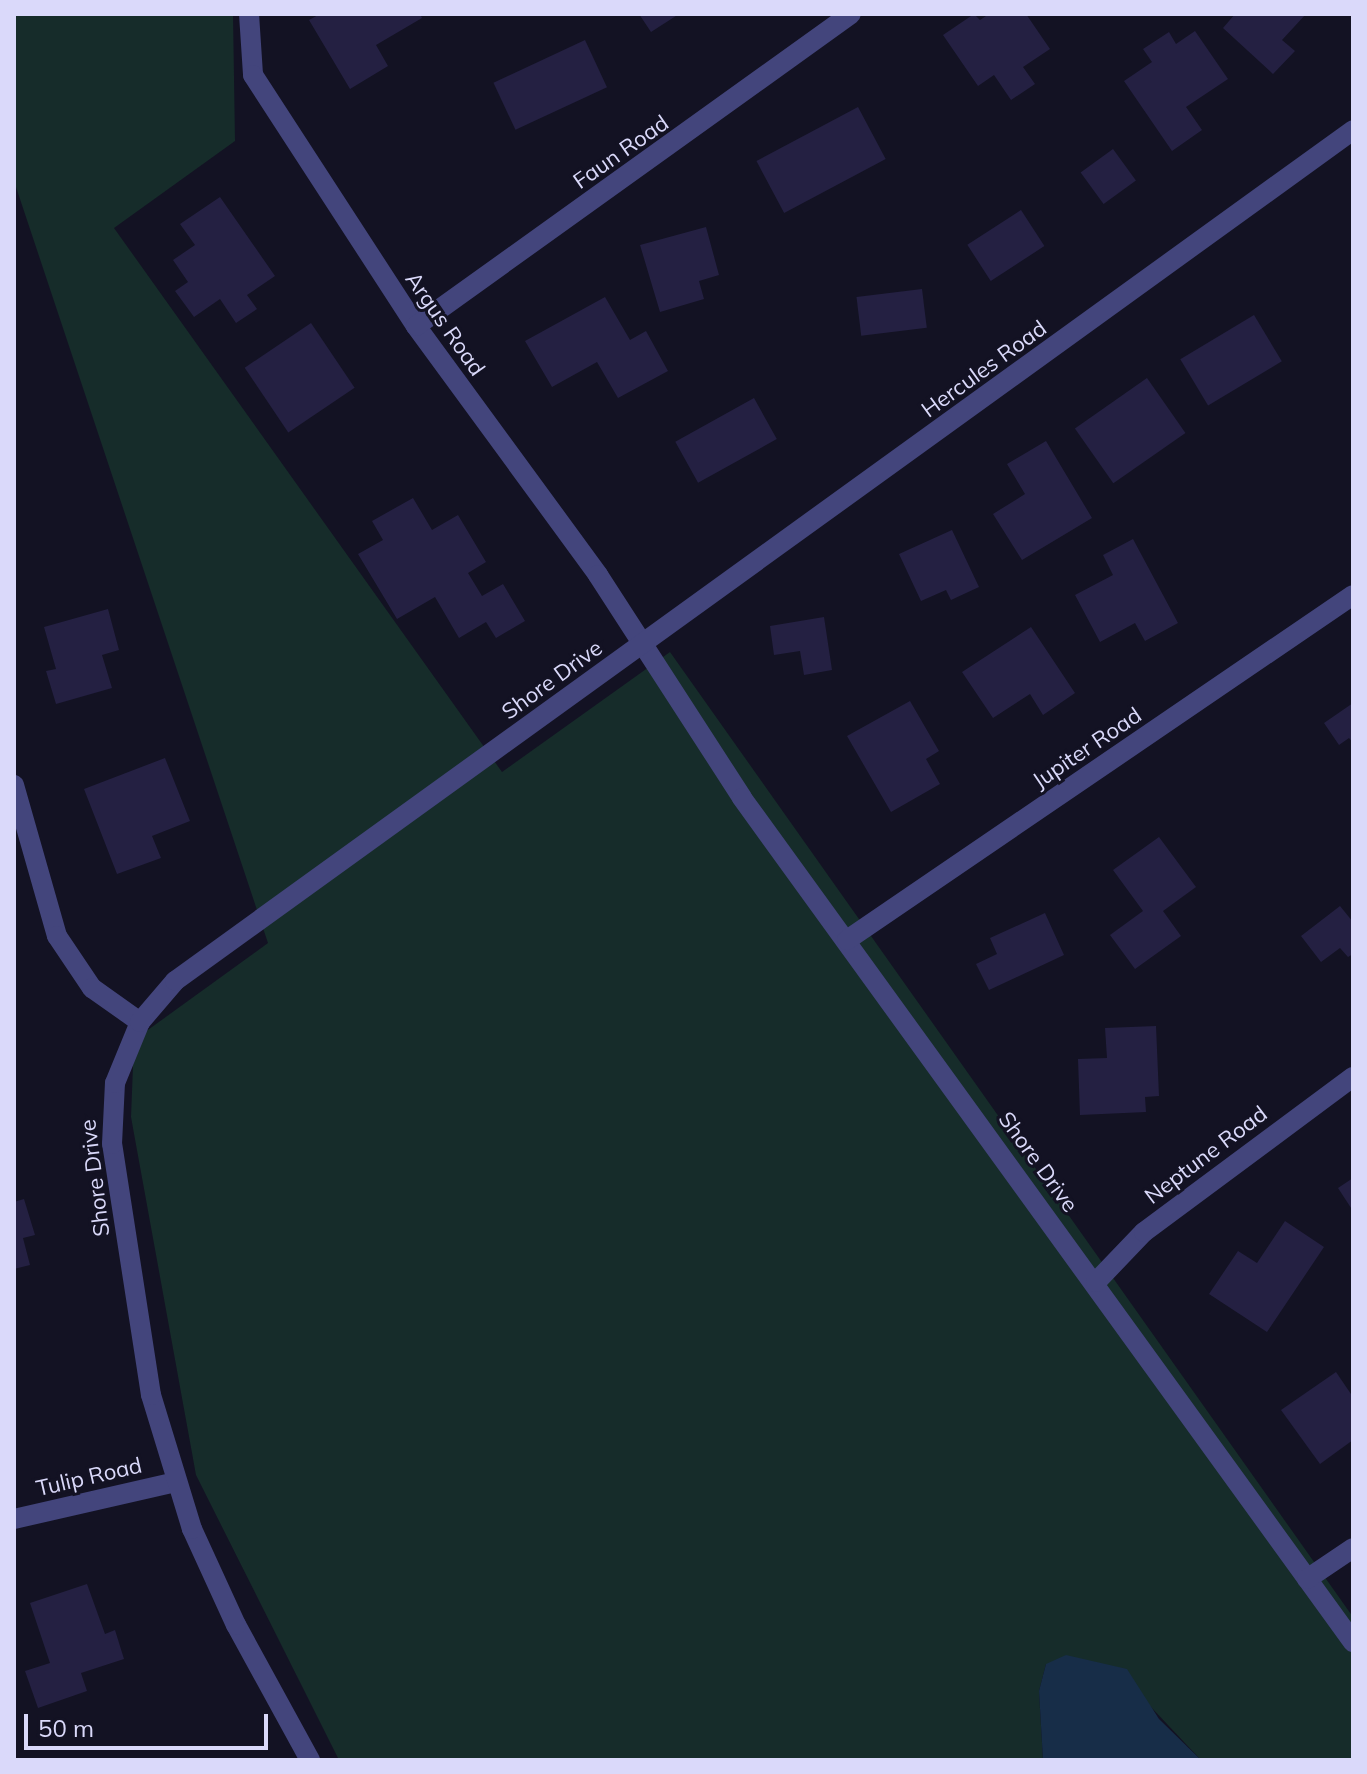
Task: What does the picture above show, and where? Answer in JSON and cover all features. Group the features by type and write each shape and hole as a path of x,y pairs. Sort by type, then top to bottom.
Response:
{"street":[{"name":"Argus Road","path":"249,14 253,75 416,326 598,575 641,645"},
{"name":"Faun Road","path":"416,326 851,14"},
{"name":"Hercules Road","path":"641,645 1353,130"},
{"name":"Jupiter Road","path":"847,940 1353,595"},
{"name":"Shore Drive","path":"310,1760 236,1625 176,1482 137,1326 112,1144 115,1083 140,1022 175,981 641,645 847,940 1353,1642"},
{"path":"14,785 57,936 92,988 140,1022"},
{"name":"Neptune Road","path":"1096,1282 1144,1232 1353,1077"},
{"name":"Tulip Road","path":"14,1519 176,1482"},
{"path":"1307,1579 1353,1548"}],"green space":[{"path":"14,14 233,14 235,141 114,228 502,772 670,652 1353,1617 1353,1760 1201,1760 1150,1706 1046,1664 1039,1691 1043,1760 339,1760 196,1475 131,1117 134,1040 268,943 14,181"}],"water":[{"path":"1066,1655 1127,1669 1159,1719 1201,1760 1043,1760 1039,1691 1046,1664"}],"building":[{"path":"320,14 420,14 422,18 376,45 388,66 350,89 309,20"},
{"path":"639,14 679,14 651,32"},
{"path":"974,14 980,20 989,14 1026,14 1050,49 1023,67 1035,84 1011,100 994,75 978,86 943,35"},
{"path":"1235,14 1306,14 1282,40 1295,51 1273,74 1223,28"},
{"path":"1195,31 1228,79 1186,107 1202,130 1172,151 1124,81 1152,62 1143,49 1169,32 1176,44"},
{"path":"585,40 607,87 515,130 493,83"},
{"path":"858,107 886,159 784,213 756,161"},
{"path":"1113,149 1136,181 1104,204 1081,173"},
{"path":"220,197 275,276 247,295 257,309 236,323 220,299 194,317 175,291 188,282 173,260 195,245 180,224"},
{"path":"1021,210 1044,246 991,281 967,245"},
{"path":"706,227 719,275 699,281 704,299 660,312 640,245"},
{"path":"922,289 927,328 861,336 856,297"},
{"path":"605,297 630,340 646,331 668,371 618,398 597,362 552,387 525,341"},
{"path":"1254,315 1282,361 1208,406 1180,359"},
{"path":"311,323 355,388 288,432 245,368"},
{"path":"1147,378 1185,433 1113,483 1075,428"},
{"path":"754,398 777,439 698,483 675,442"},
{"path":"1046,441 1092,518 1022,560 993,514 1025,494 1007,464"},
{"path":"413,498 432,530 458,515 486,562 468,573 482,596 503,584 525,621 496,638 486,622 459,638 435,597 397,619 358,554 383,540 372,521"},
{"path":"952,530 979,587 951,600 946,590 921,601 899,554"},
{"path":"1133,539 1178,623 1145,641 1135,623 1100,642 1075,595 1113,575 1103,555"},
{"path":"108,609 119,650 102,655 112,688 56,704 46,671 56,669 44,627"},
{"path":"824,617 832,670 804,675 800,651 774,655 770,626"},
{"path":"1031,627 1075,693 1043,715 1030,694 993,718 962,672"},
{"path":"910,701 939,751 926,759 940,784 891,812 847,736"},
{"path":"1353,703 1353,743 1349,738 1339,745 1324,723"},
{"path":"165,758 190,821 152,836 161,858 117,874 84,789"},
{"path":"1159,837 1196,887 1163,911 1181,936 1135,969 1110,935 1143,911 1113,870"},
{"path":"1340,906 1353,922 1353,954 1348,957 1340,948 1321,962 1301,936"},
{"path":"1045,913 1064,955 989,990 976,964 997,954 990,938"},
{"path":"1156,1026 1159,1096 1145,1097 1146,1112 1080,1115 1078,1059 1107,1058 1105,1028"},
{"path":"1353,1178 1353,1211 1338,1188"},
{"path":"24,1199 35,1235 23,1238 30,1265 14,1269 14,1202"},
{"path":"1285,1221 1324,1247 1267,1332 1209,1294 1238,1251 1257,1263"},
{"path":"1336,1372 1353,1397 1353,1440 1320,1464 1281,1410"},
{"path":"87,1584 105,1634 115,1630 124,1659 81,1673 87,1691 38,1708 25,1671 50,1663 30,1603"}]}
